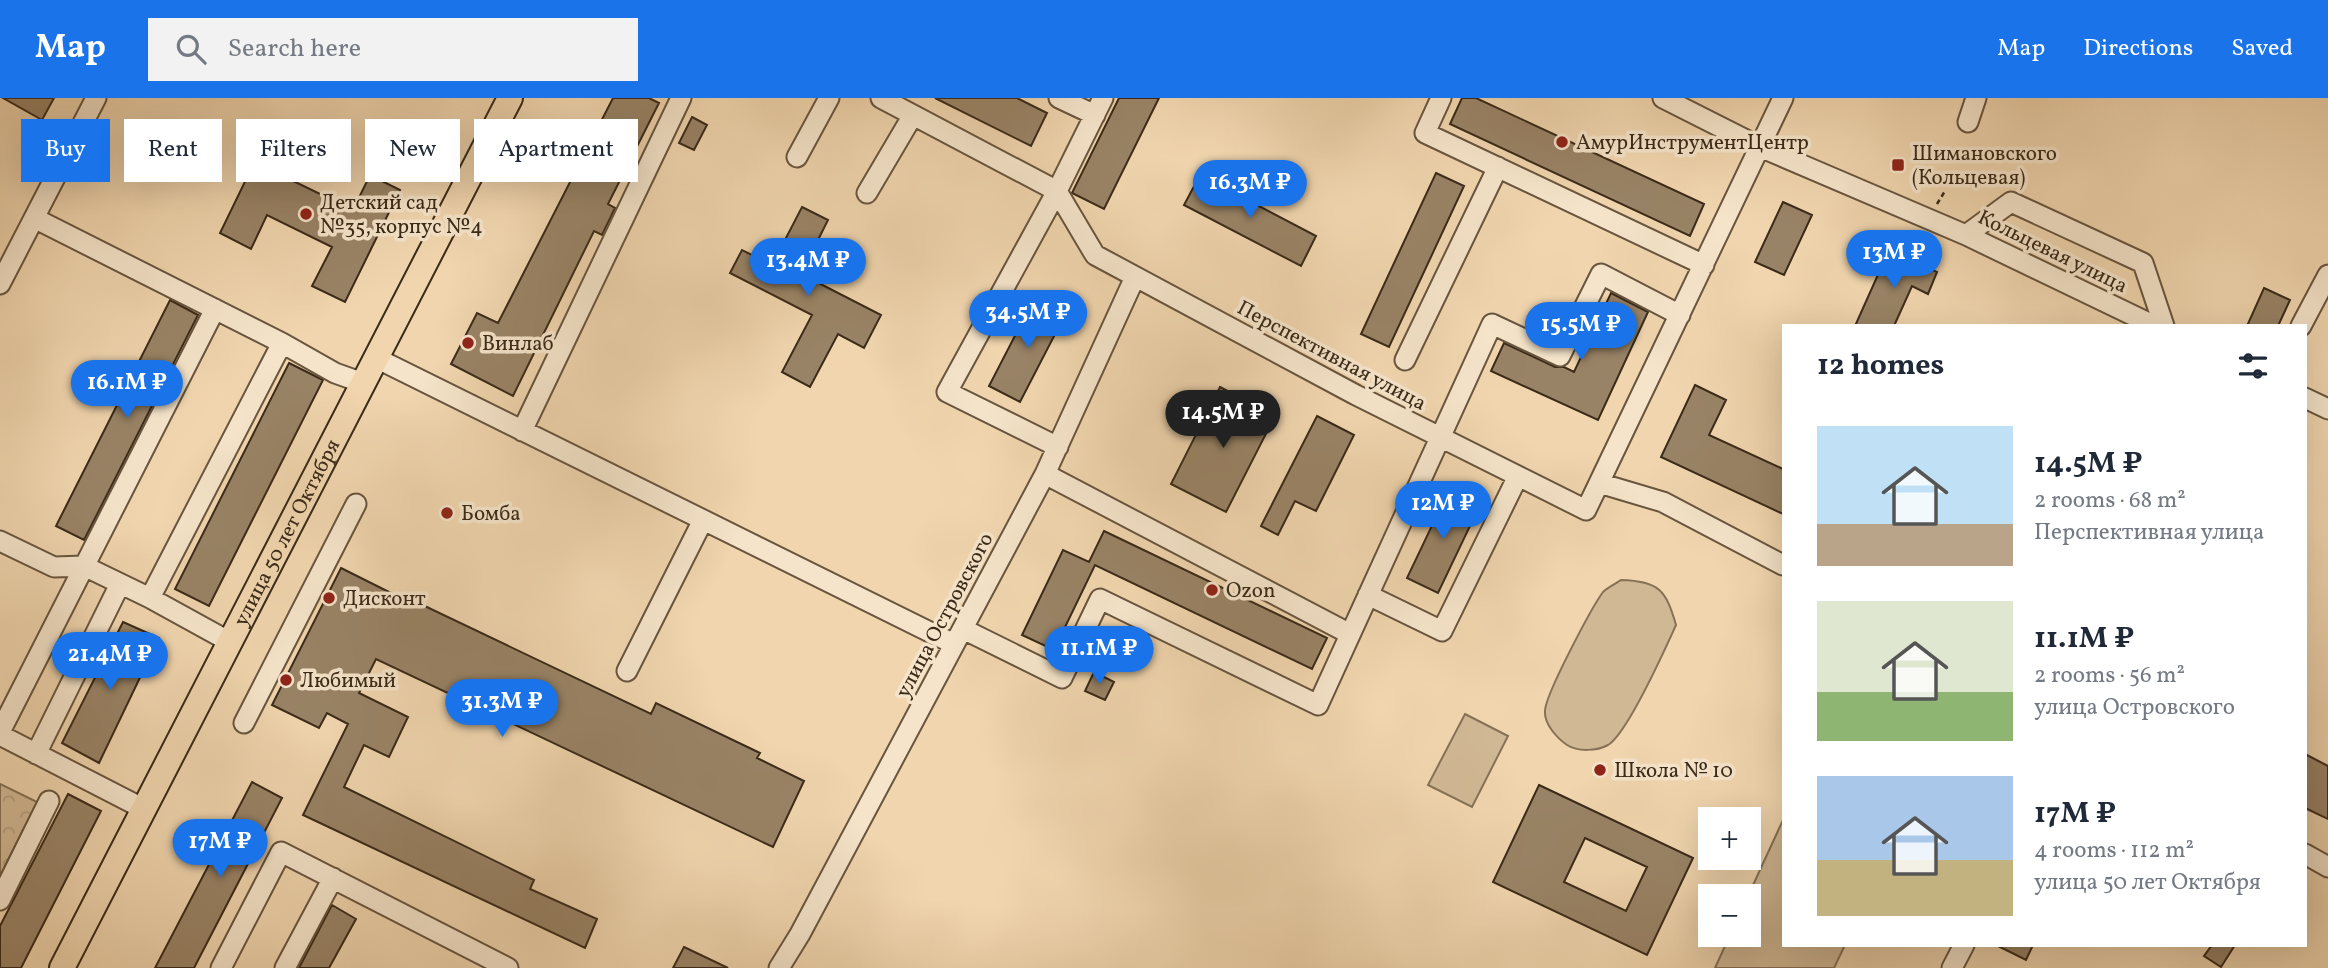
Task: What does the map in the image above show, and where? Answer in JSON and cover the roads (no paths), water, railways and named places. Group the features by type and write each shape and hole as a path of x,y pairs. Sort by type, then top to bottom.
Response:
{"main road":[{"name":"улица 50 лет Октября","path":"62,968 510,98"}],"street":[{"path":"0,284 96,98"},
{"path":"522,430 681,98"},
{"path":"797,157 829,98"},
{"path":"881,98 1057,191"},
{"path":"1058,447 947,391 1057,191 1099,107 1059,98"},
{"path":"1441,98 1425,133 1704,265"},
{"name":"Кольцевая улица","path":"1663,98 1760,147 1966,234 2151,324"},
{"path":"1782,564 1663,502 1599,484 1783,98"},
{"path":"1968,122 1976,98"},
{"path":"867,193 913,115"},
{"path":"1405,360 1498,167"},
{"name":"Перспективная улица","path":"1057,191 1095,255 1135,277 1440,437 1586,510 1599,484"},
{"path":"1966,234 2011,202 2143,263 2163,324"},
{"path":"34,218 282,343 335,373 363,383"},
{"path":"376,358 703,520 958,637 1062,678 1100,600 1318,705 1492,324 1560,356 1601,274 1680,314"},
{"path":"2302,324 2328,275"},
{"name":"улица Островского","path":"779,968 800,934 1045,474 1135,277"},
{"path":"144,809 0,734 215,309"},
{"path":"150,598 282,343"},
{"path":"2307,399 2328,409"},
{"path":"1045,474 1350,634"},
{"path":"1368,595 1442,631 1518,476"},
{"path":"244,723 356,504"},
{"path":"627,671 703,520"},
{"path":"0,541 54,567 84,566 230,642"},
{"path":"36,754 121,584"},
{"path":"0,900 48,801"},
{"path":"221,968 281,852 508,968"},
{"path":"2307,855 2328,867"},
{"path":"285,968 334,878"},
{"path":"1952,968 1963,947"}],"place":[{"name":"АмурИнструментЦентр","path":"1562,142"},
{"name":"Шимановского (Кольцевая)","path":"1898,165"},
{"name":"Детский сад №35, корпус №4","path":"306,214"},
{"name":"Винлаб","path":"468,343"},
{"name":"Бомба","path":"447,513"},
{"name":"Ozon","path":"1212,590"},
{"name":"Дисконт","path":"329,598"},
{"name":"Любимый","path":"286,680"},
{"name":"Школа № 10","path":"1600,770"}]}
